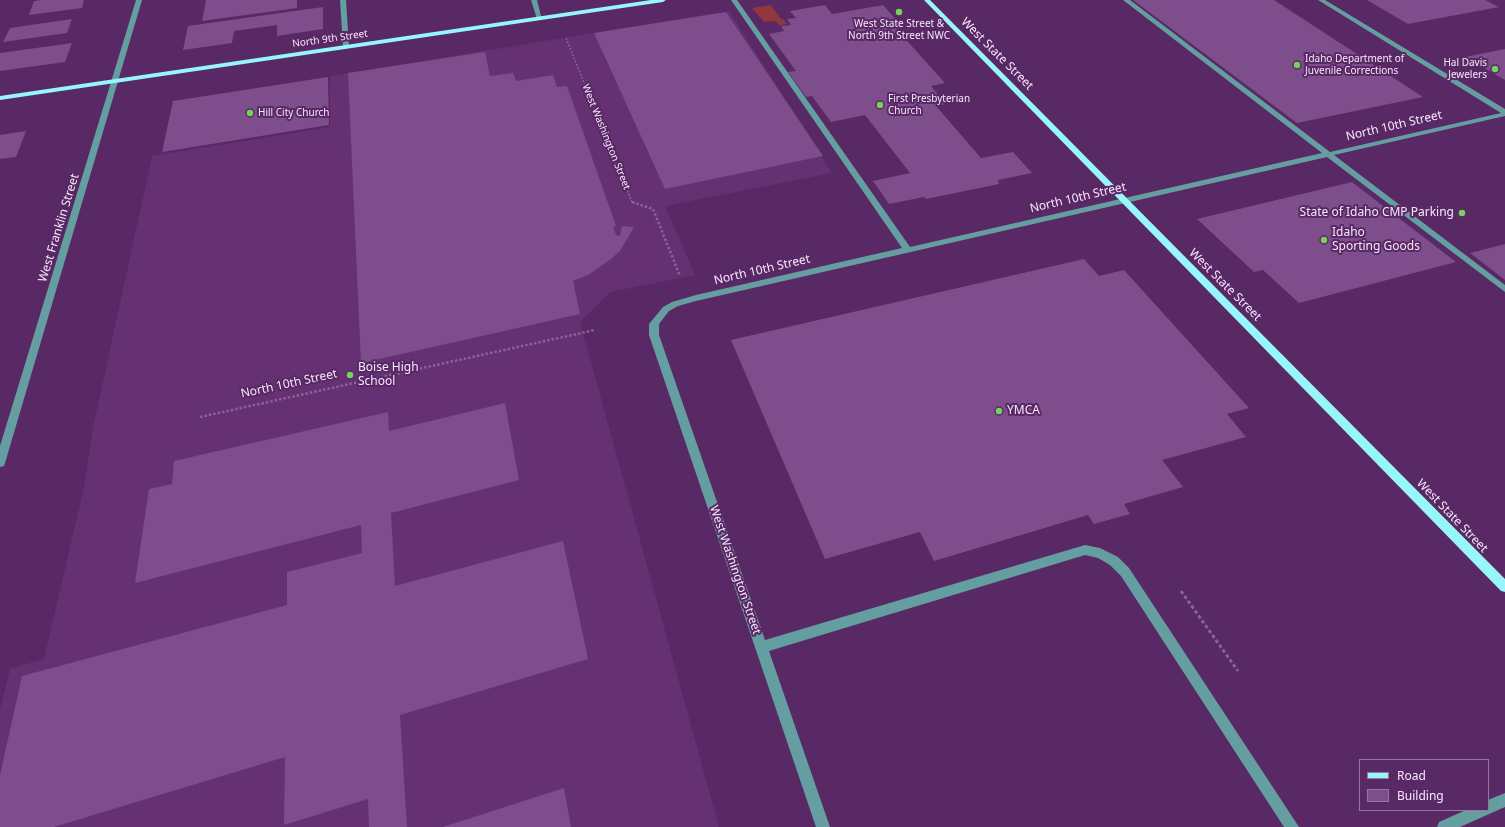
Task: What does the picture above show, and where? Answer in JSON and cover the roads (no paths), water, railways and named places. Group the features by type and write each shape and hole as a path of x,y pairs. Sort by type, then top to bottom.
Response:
{"main road":[{"name":"North 9th Street","path":"0,98 663,0"},
{"name":"West State Street","path":"927,0 1505,587"}],"street":[{"name":"West Franklin Street","path":"0,463 2,447 116,81 139,0"},
{"path":"343,0 346,47"},
{"path":"534,0 540,18"},
{"path":"734,0 908,250"},
{"path":"1126,0 1505,289"},
{"path":"1321,0 1505,113"},
{"name":"North 10th Street","path":"660,315 666,308 675,304 1505,113"},
{"name":"West Washington Street","path":"660,315 654,324 654,335 823,827"},
{"path":"762,647 1084,550 1100,553 1114,560 1125,572 1292,827"},
{"path":"1489,807 1505,800"},
{"path":"1444,827 1480,811"}],"place":[{"name":"West State Street & North 9th Street NWC","path":"899,12"},
{"name":"Idaho Department of Juvenile Corrections","path":"1297,65"},
{"name":"Hal Davis Jewelers","path":"1495,69"},
{"name":"First Presbyterian Church","path":"880,105"},
{"name":"Hill City Church","path":"250,113"},
{"name":"State of Idaho CMP Parking","path":"1462,213"},
{"name":"Idaho Sporting Goods","path":"1324,240"},
{"name":"Boise High School","path":"350,375"},
{"name":"YMCA","path":"999,411"}]}
